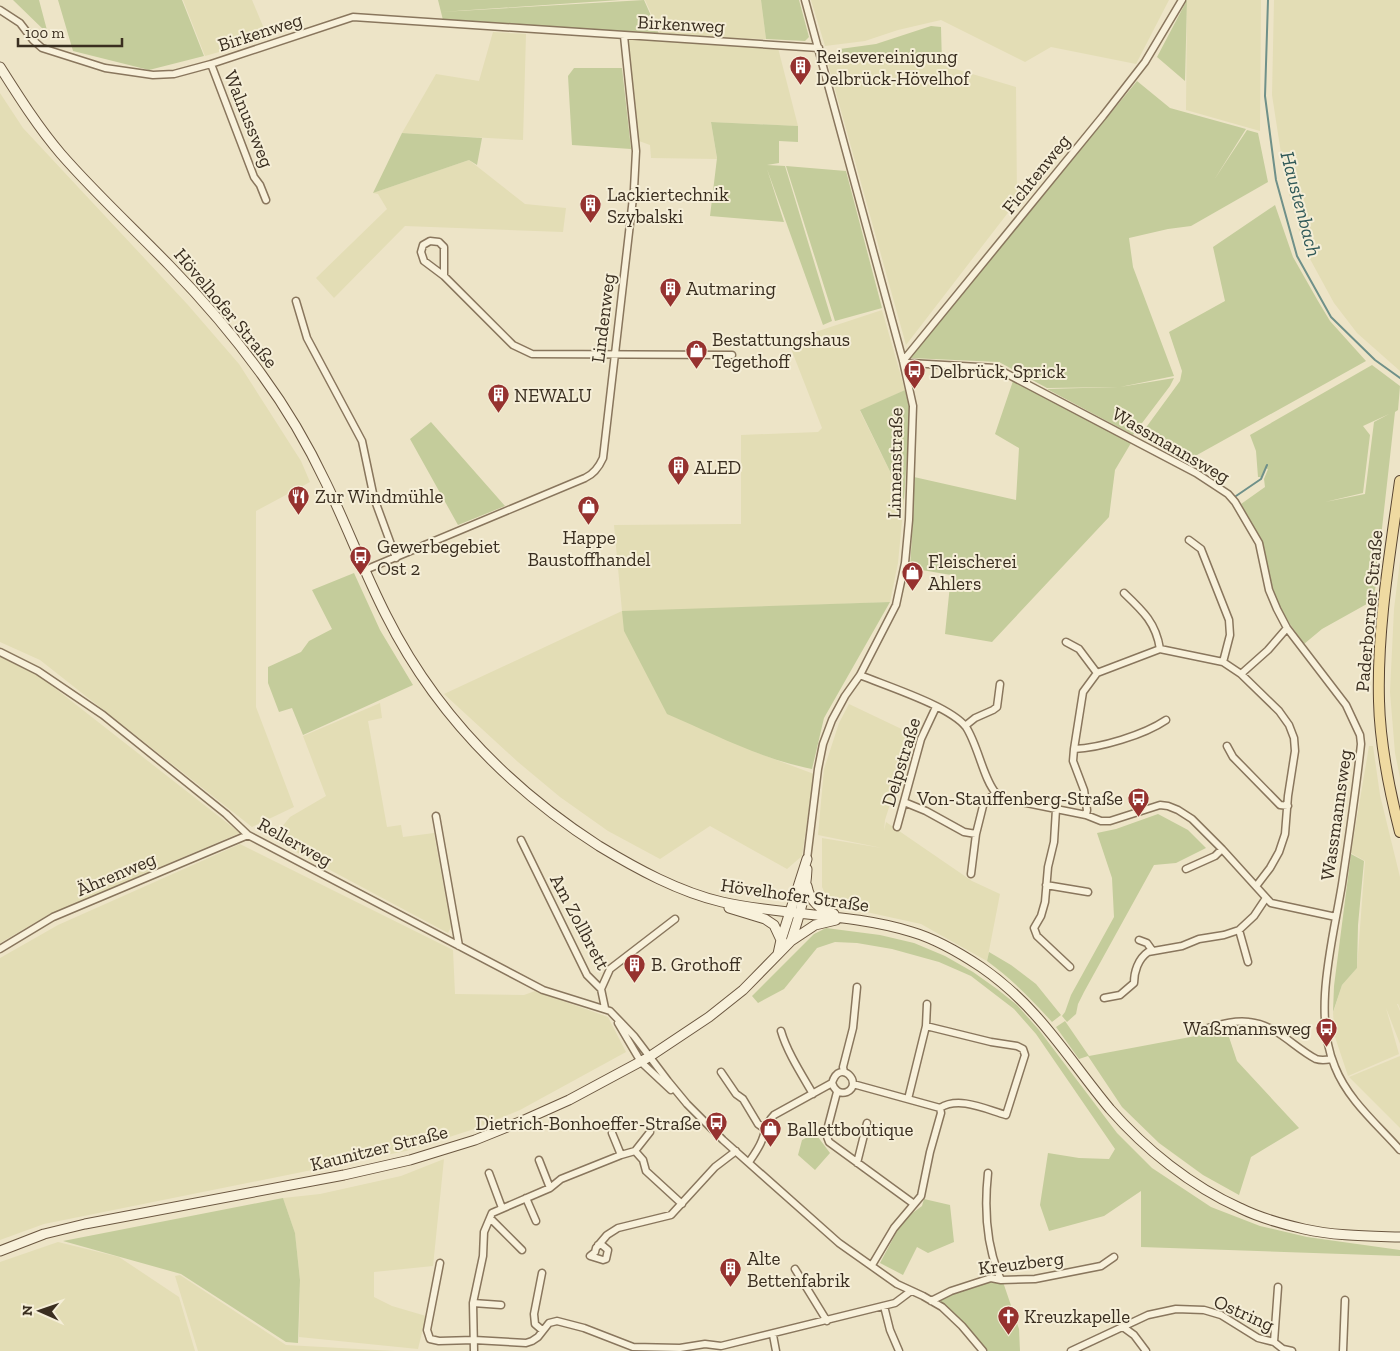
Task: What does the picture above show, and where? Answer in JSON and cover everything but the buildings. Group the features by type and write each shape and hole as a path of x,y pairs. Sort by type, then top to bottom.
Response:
{"main road":[{"name":"Hövelhofer Straße","path":"0,67 34,118 61,153 104,202 170,266 211,310 232,334 266,380 312,456 394,631 446,711 486,755 518,786 558,818 611,852 680,888 719,901 790,914 844,918 881,924 916,933 948,948 1002,982 1025,1002 1049,1029 1112,1110 1152,1151 1198,1184 1238,1208 1308,1230 1400,1237"},
{"name":"Paderborner Straße","path":"1400,482 1383,604 1379,663 1379,703 1385,762 1400,832"},
{"path":"791,941 800,914 806,882 807,859"},
{"path":"778,955 807,859"},
{"path":"806,882 809,896 820,909 844,918"},
{"path":"719,901 731,909 765,919 774,925 781,940"},
{"path":"791,941 815,925 844,918"},
{"name":"Kaunitzer Straße","path":"0,1252 44,1234 85,1224 344,1175 410,1160 475,1140 569,1100 649,1057 709,1017 743,990 791,941"}],"street":[{"name":"Linnenstraße","path":"805,0 903,361 912,406 906,564 896,605 860,675 845,696 832,720 823,744 818,769 807,859"},
{"name":"Fichtenweg","path":"903,361 1133,78 1145,62 1182,0"},
{"name":"Birkenweg","path":"0,10 20,23 42,48 121,72 163,75 211,64 353,17 819,48"},
{"name":"Lindenweg","path":"365,570 592,475 600,465 603,458 634,189 636,151 624,36"},
{"name":"Walnussweg","path":"211,64 254,176 266,200"},
{"path":"444,276 444,247 439,242 430,241 423,245 421,252 424,261 444,276 513,345 522,351 532,354 732,355"},
{"path":"296,301 307,338 362,441 374,498 396,558"},
{"name":"Wassmannsweg","path":"903,361 910,364 996,368 1196,473 1228,494 1235,502 1259,543 1269,590 1276,609 1287,628 1346,705 1360,735 1361,744 1354,809 1324,991 1324,1027 1332,1060 1339,1077 1354,1099 1400,1150"},
{"path":"1189,540 1201,549 1229,620 1230,635 1223,662"},
{"path":"1124,593 1147,614 1158,636 1160,650"},
{"path":"1241,674 1268,650 1287,628"},
{"path":"1066,642 1079,649 1097,673"},
{"path":"1086,815 1084,790 1074,761 1074,749 1083,692 1097,673 1160,650 1223,662 1241,674 1278,711 1289,724 1294,738 1295,751 1285,834 1270,868 1257,886"},
{"name":"Rellerweg","path":"0,652 38,671 103,715 226,814 248,835 543,990 605,1008"},
{"path":"860,675 936,707 952,715 965,726 975,744 990,783 996,793 1006,799 1056,808 1102,821 1110,821 1152,808 1168,806 1192,819 1271,903 1336,916"},
{"path":"965,726 975,718 997,707 1000,684"},
{"name":"Delpstraße","path":"897,828 922,740 936,707"},
{"path":"1074,749 1090,748 1154,728 1166,720"},
{"path":"1227,746 1233,757 1280,805 1288,806"},
{"path":"971,874 976,834 984,802 996,793"},
{"path":"904,802 926,811 964,832 976,834"},
{"path":"1056,808 1054,842 1048,867 1044,902 1041,916 1034,928 1037,936 1070,968"},
{"path":"436,816 459,946"},
{"name":"Ährenweg","path":"0,949 53,917 248,835"},
{"name":"Am Zollbrett","path":"521,840 587,975 601,989 605,1008"},
{"path":"1186,870 1215,856 1222,849"},
{"path":"1046,885 1088,892"},
{"path":"1104,998 1120,995 1134,984 1134,972 1145,954 1152,950 1168,949 1199,939 1239,930 1254,916 1266,898"},
{"path":"601,989 610,969 675,919"},
{"path":"1239,930 1248,962"},
{"path":"1139,940 1147,943 1152,950"},
{"path":"844,1072 843,1067 853,1028 854,1007 858,994 857,987"},
{"path":"908,1099 926,1026 927,1004"},
{"path":"605,1008 634,1036 688,1104"},
{"path":"614,1015 641,1062 688,1104 736,1152 839,1243 897,1284 942,1307 962,1326 983,1351"},
{"path":"1204,1030 1236,1021 1251,1022 1269,1028 1290,1039 1316,1059 1322,1061 1332,1060"},
{"path":"853,1084 940,1108 947,1104 958,1102 1006,1115 1025,1055 1023,1049 1017,1046 991,1042 926,1026"},
{"path":"781,1031 784,1042 813,1094"},
{"path":"721,1072 736,1094 743,1100 758,1124 765,1129"},
{"path":"844,1072 852,1079 853,1084 849,1090 843,1093 837,1092 832,1083 834,1076 844,1072"},
{"path":"749,1162 756,1153 768,1122 774,1115 832,1083"},
{"path":"837,1092 826,1138 831,1145 914,1204"},
{"path":"872,1265 894,1228 921,1196 930,1152 941,1113 940,1108"},
{"path":"857,1163 867,1122"},
{"path":"474,1351 473,1303 482,1256 484,1232 492,1212 550,1188 560,1179 635,1151 650,1132"},
{"path":"612,1133 621,1155"},
{"path":"635,1151 643,1160 646,1171 682,1204"},
{"path":"598,1245 607,1235 618,1228 671,1215 715,1167 736,1152"},
{"path":"539,1160 550,1188"},
{"path":"988,1173 985,1199 988,1234 996,1270 1001,1280"},
{"path":"489,1174 502,1208"},
{"path":"526,1198 536,1221"},
{"path":"490,1218 522,1250"},
{"name":"Kreuzberg","path":"931,1301 945,1293 991,1278 1001,1280 1035,1279 1101,1266 1114,1257"},
{"path":"440,1263 427,1330 430,1339 439,1341 532,1342 548,1323 557,1320 584,1328 633,1347 680,1348 705,1344 719,1349 895,1303 911,1291"},
{"path":"795,1269 827,1321"},
{"path":"542,1273 534,1314 535,1324 542,1330"},
{"path":"1274,1342 1278,1287"},
{"path":"1343,1351 1345,1300"},
{"path":"473,1303 501,1305"},
{"path":"884,1306 890,1330 899,1351"},
{"name":"Ostring","path":"1071,1351 1148,1315 1176,1309 1204,1310 1221,1315 1258,1338 1274,1342 1283,1350 1292,1351"},
{"path":"1123,1327 1134,1335 1146,1351"},
{"path":"773,1334 776,1351"}],"shaded area":[{"path":"183,0 252,0 268,38 205,56"},
{"path":"645,0 761,0 766,39 688,37 778,48 798,126 711,122 717,159 651,158 650,145 639,141 628,39 663,40"},
{"path":"811,0 1169,0 1136,64 1051,47 1025,62 941,20 898,30 865,41 825,46"},
{"path":"1187,0 1261,0 1260,131 1186,110"},
{"path":"1274,0 1400,0 1400,371 1357,333 1334,303 1304,248 1285,179 1272,95"},
{"path":"493,32 526,34 523,140 402,133 436,74 479,81"},
{"path":"825,53 888,62 916,62 942,65 1016,87 1017,201 906,345"},
{"path":"0,93 23,128 188,305 239,364 301,461 310,482 256,511 256,707 294,807 252,827 40,660 0,642"},
{"path":"469,160 525,204 566,208 563,232 405,226 334,298 316,278 387,209 378,194 373,193"},
{"path":"882,310 905,390 860,411 904,500 898,563 890,602 622,612 755,752 814,774 802,856 787,869 710,826 660,859 608,831 560,797 518,762 444,694 622,611 614,525 741,524 741,435 818,432 822,428 788,341"},
{"path":"1400,561 1400,778 1395,753 1390,692 1394,609"},
{"path":"0,656 33,671 240,833 50,914 0,943"},
{"path":"380,703 382,718 368,721 387,827 401,825 403,837 434,833 451,927 448,933 272,839 290,817 326,796 303,736"},
{"path":"849,704 912,734 885,820 884,831 886,822 972,881 1000,894 987,961 921,924 830,904 822,887 822,838 882,848 818,835 824,769 839,723"},
{"path":"1369,746 1373,746 1380,795 1400,877 1400,1009 1397,1004 1400,1011 1400,1044 1386,1008 1399,1054 1348,1076 1335,1037 1333,1013 1342,985 1357,968 1365,861 1351,853"},
{"path":"240,844 453,950 455,994 524,995 535,991 608,1017 626,1052 520,1110 471,1130 406,1151 44,1224 0,1240 0,958 58,925"},
{"path":"1400,1056 1400,1128 1349,1077"},
{"path":"444,1159 433,1266 374,1272 374,1297 392,1306 426,1316 418,1349 299,1337 300,1280 295,1233 283,1198 320,1194 401,1176"},
{"path":"58,1242 119,1257 179,1297 195,1351 0,1351 0,1262"},
{"path":"180,1275 286,1345 395,1351 198,1351 175,1276"}],"green space":[{"path":"13,0 39,0 48,34"},
{"path":"58,0 182,0 204,56 149,70 73,51"},
{"path":"438,0 620,0 441,12"},
{"path":"644,0 660,36 444,24 441,12"},
{"path":"761,0 799,0 809,37 805,41 766,39"},
{"path":"1187,0 1185,81 1157,57"},
{"path":"931,26 941,27 942,65 916,62 888,62 841,55 840,49 876,44"},
{"path":"574,68 622,68 631,149 572,145 568,76"},
{"path":"1137,81 1170,108 1246,129 1214,180 1247,130 1258,133 1268,182 1191,226 1129,238 1133,267 1174,376 1120,387 1174,378 1133,435 1047,389 1118,387 1047,388 999,362 910,358"},
{"path":"711,122 798,126 798,142 779,141 779,163 767,165 785,166 832,321 823,325 767,169 784,222 710,216 717,158"},
{"path":"402,133 482,138 477,165 469,160 373,193"},
{"path":"786,166 846,171 882,308 835,321"},
{"path":"1275,205 1293,257 1318,301 1330,321 1366,361 1188,460 1142,433 1180,381 1182,371 1169,332 1225,301 1213,247"},
{"path":"1372,365 1400,386 1398,410 1395,412 1374,600 1322,629 1304,644 1280,607 1273,589 1262,541 1241,504 1265,487 1264,479 1268,469 1265,468 1261,477 1258,477 1256,451 1250,435","holes":["1389,414 1374,422 1365,494 1325,502 1363,493 1370,435 1363,426"]},
{"path":"1013,381 1131,443 1115,470 1109,517 992,642 945,634 951,575 910,568 914,477 1016,500 1019,448 995,434"},
{"path":"905,390 910,410 904,500 860,410"},
{"path":"431,422 505,506 458,525 410,439"},
{"path":"354,573 380,630 413,685 303,735 292,708 279,712 268,683 268,667 301,652 309,641 332,629 312,590"},
{"path":"890,602 824,718 812,769 774,759 720,738 667,714 624,631 622,611"},
{"path":"1158,814 1188,830 1206,848 1176,863 1154,865 1084,992 1078,1004 1076,1014 1067,1022 1062,1016 1071,995 1114,917 1112,878 1097,833 1116,829"},
{"path":"1351,854 1364,861 1358,925 1357,968 1342,985 1333,1012 1334,986"},
{"path":"826,928 880,935 914,943 945,956 997,989 1017,1005 1039,1030 1117,1133 1152,1168 1211,1207 1260,1226 1307,1237 1400,1250 1400,1256 1141,1247 1141,1191 1104,1216 1049,1231 1040,1205 1048,1153 1079,1158 1109,1159 1115,1149 1036,1034 1014,1009 971,976 939,962 892,949 857,943 835,942 817,948 784,989 758,1003 752,996 814,934"},
{"path":"989,952 1011,965 1036,984 1061,1015 1052,1022 1021,990 987,961"},
{"path":"1065,1021 1089,1056 1201,1035 1225,1025 1237,1061 1299,1128 1251,1157 1239,1195 1203,1175 1159,1143 1122,1107 1088,1056 1079,1059 1056,1027"},
{"path":"815,1133 830,1153 815,1170 798,1155 802,1140"},
{"path":"283,1198 295,1233 300,1280 298,1343 286,1342 181,1274 63,1241"},
{"path":"924,1199 950,1205 954,1242 928,1253 917,1247 903,1275 880,1263 903,1220 922,1206"},
{"path":"984,1281 1003,1282 1019,1329 1020,1351 987,1351 969,1329 938,1299"}],"waterway":[{"name":"Haustenbach","path":"1268,0 1265,96 1276,180 1297,256 1331,317 1375,360 1400,378"},
{"path":"1236,496 1261,479 1267,465"}],"place":[{"name":"Reisevereinigung Delbrück-Hövelhof","path":"800,86"},
{"name":"Lackiertechnik Szybalski","path":"591,224"},
{"name":"Autmaring","path":"670,307"},
{"name":"Bestattungshaus Tegethoff","path":"696,369"},
{"name":"Delbrück, Sprick","path":"914,390"},
{"name":"NEWALU","path":"498,414"},
{"name":"ALED","path":"678,486"},
{"name":"Zur Windmühle","path":"299,515"},
{"name":"Happe Baustoffhandel","path":"589,525"},
{"name":"Gewerbegebiet Ost 2","path":"361,576"},
{"name":"Fleischerei Ahlers","path":"912,591"},
{"name":"Von-Stauffenberg-Straße","path":"1139,817"},
{"name":"B. Grothoff","path":"635,983"},
{"name":"Waßmannsweg","path":"1327,1047"},
{"name":"Dietrich-Bonhoeffer-Straße","path":"717,1142"},
{"name":"Ballettboutique","path":"771,1148"},
{"name":"Alte Bettenfabrik","path":"731,1288"},
{"name":"Kreuzkapelle","path":"1008,1335"}]}
